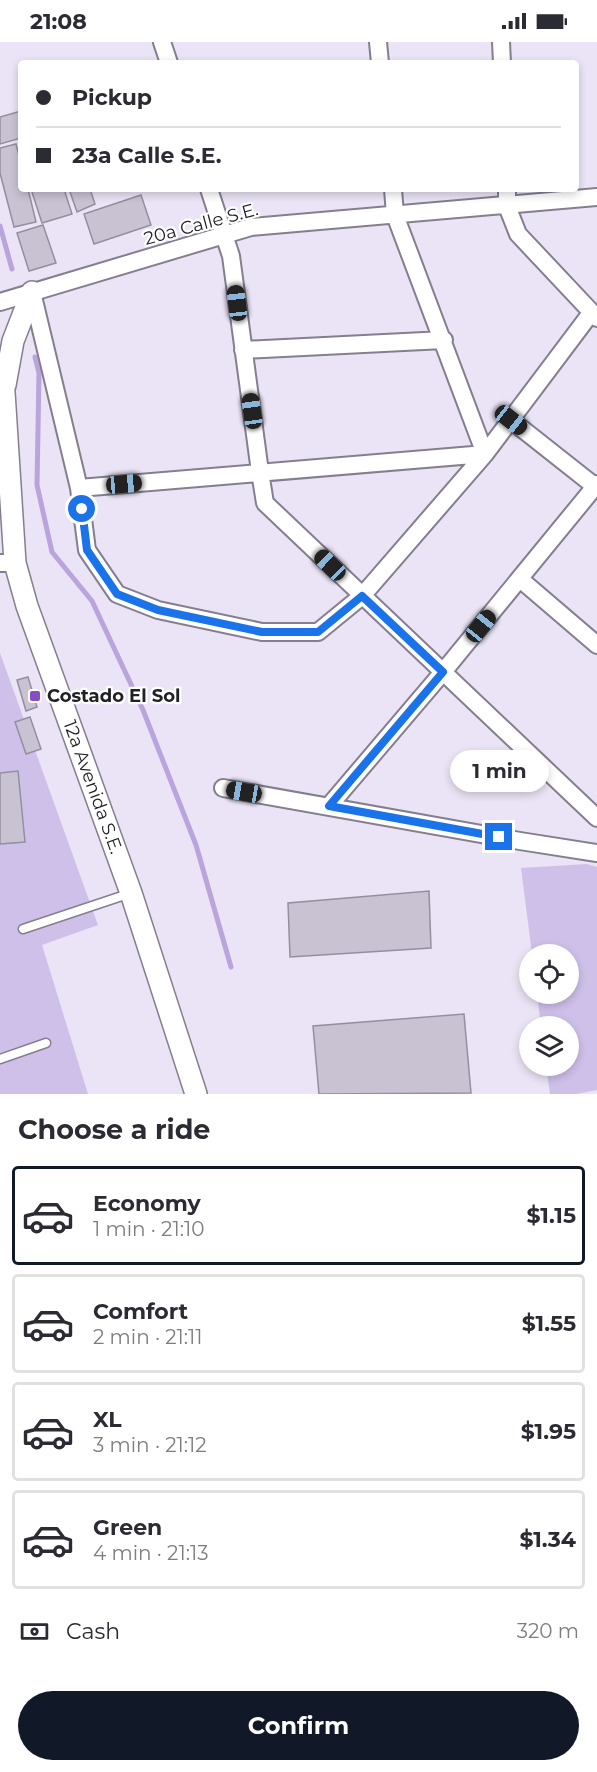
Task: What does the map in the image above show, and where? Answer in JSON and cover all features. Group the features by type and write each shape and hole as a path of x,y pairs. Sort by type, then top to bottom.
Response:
{"street":[{"path":"162,42 168,60"},
{"path":"378,42 380,60"},
{"path":"501,42 502,60"},
{"path":"210,192 231,256 265,503 597,818"},
{"path":"393,192 396,215 486,454"},
{"path":"17,297 79,488 87,550 117,594 158,610 262,632 318,632 362,596 486,454 594,316 518,234 507,197"},
{"name":"20a Calle S.E.","path":"17,297 251,227 396,215 507,197 597,197"},
{"path":"2,392 14,341 17,297"},
{"path":"243,350 444,340"},
{"name":"12a Avenida S.E.","path":"0,369 8,563 27,606 131,893 196,1094"},
{"path":"329,806 596,486 511,420"},
{"path":"79,488 486,454"},
{"path":"520,579 597,645"},
{"path":"223,788 597,853"}],"lane":[{"path":"23,929 131,893"},
{"path":"0,1059 46,1043"}],"shaded area":[{"path":"0,653 98,925 42,945 88,1094 0,1094"},
{"path":"587,864 597,867 597,1090 576,1094 550,1094 548,1076 579,1076 579,1016 540,1016 538,1004 579,1004 579,944 531,944 521,868"}],"building":[{"path":"18,112 18,139 0,144 0,117"},
{"path":"16,144 18,192 29,192 36,222 14,227 0,173 0,148"},
{"path":"32,192 65,192 72,214 42,223"},
{"path":"70,192 91,192 95,204 77,212"},
{"path":"141,195 151,225 94,244 84,214"},
{"path":"43,225 56,263 29,271 17,233"},
{"path":"28,677 37,707 26,711 17,680"},
{"path":"30,717 41,749 26,754 15,722"},
{"path":"18,771 25,842 0,844 0,773"},
{"path":"429,891 431,948 290,957 288,903"},
{"path":"464,1014 471,1093 319,1094 313,1026"}],"waterway":[{"path":"0,226 12,269"},
{"path":"35,357 39,373 37,485 52,552 92,601 143,710 196,845 231,967"}],"place":[{"name":"Costado El Sol","path":"35,696"}],"route":[{"path":"82,509 87,550 117,594 158,610 262,632 318,632 362,596 443,672 329,806 499,837"}]}
